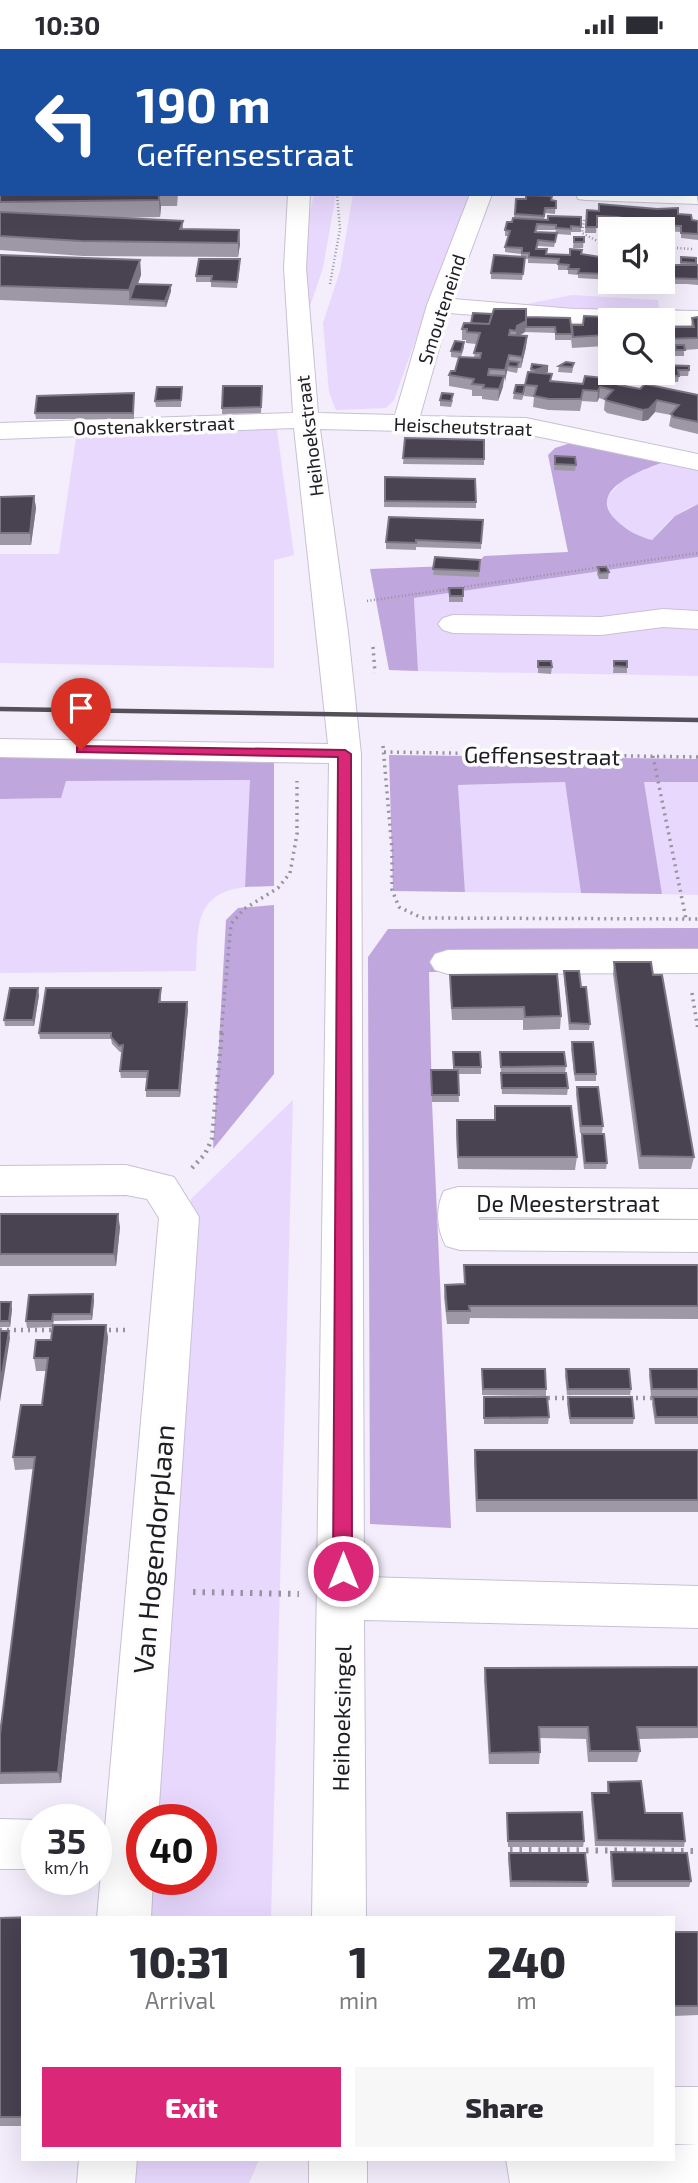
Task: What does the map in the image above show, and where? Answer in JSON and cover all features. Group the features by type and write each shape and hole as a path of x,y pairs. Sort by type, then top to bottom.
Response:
{"street":[{"name":"Heihoekstraat","path":"299,196 295,266 300,361 338,677"},
{"name":"Smouteneind","path":"405,425 439,305 480,196"},
{"path":"640,196 698,198"},
{"path":"488,307 554,293"},
{"path":"659,295 698,297"},
{"path":"439,305 574,316 698,317"},
{"name":"Heischeutstraat","path":"308,421 526,426 698,462"},
{"name":"Oostenakkerstraat","path":"0,431 308,421"},
{"path":"453,624 601,626 663,618 698,620"},
{"name":"Heihoeksingel","path":"338,677 365,753 342,1598 340,1916"},
{"path":"0,748 298,755 365,753"},
{"path":"448,962 698,961"},
{"path":"0,1181 126,1180 164,1191"},
{"name":"Van Hogendorplaan","path":"124,1916 113,1845 150,1591 180,1217 164,1191"},
{"name":"De Meesterstraat","path":"698,1204 458,1202 460,1235 698,1236"},
{"path":"342,1598 698,1607"},
{"path":"0,1844 21,1845"},
{"path":"675,2116 698,2116"},
{"path":"106,2183 108,2161"},
{"path":"338,2161 338,2183"},
{"path":"535,2161 536,2175 698,2174"}],"path":[{"path":"328,291 340,248 342,212 338,196"},
{"path":"586,196 583,233 598,241"},
{"path":"675,248 692,249"},
{"path":"367,601 698,553"},
{"path":"365,753 392,890 399,907 422,918 698,919"},
{"name":"Geffensestraat","path":"365,753 698,757"},
{"path":"164,1191 205,1154 212,1139 231,924 240,909 285,881 295,864 298,755"},
{"path":"653,756 686,919"},
{"path":"0,1330 65,1330"},
{"path":"92,1330 170,1331"},
{"path":"538,1398 578,1398"},
{"path":"618,1398 671,1398"},
{"path":"150,1591 323,1595 342,1598"},
{"path":"510,1850 698,1851"}],"shaded area":[{"path":"314,196 336,196 323,268 305,321 299,263"},
{"path":"353,196 475,196 433,291 394,400 386,408 336,410 329,392 323,323 340,271"},
{"path":"572,295 658,300 659,308 598,308 598,312 574,312 527,307 527,304"},
{"path":"276,423 294,555 274,560 274,668 0,663 0,554 59,554 77,431"},
{"path":"577,441 664,462 621,482 607,499 608,508 623,526 652,540 675,516 698,504 698,557 414,598 418,671 389,670 370,569 476,565 484,556 568,552 548,455 555,448"},
{"path":"664,462 698,470 698,504 672,519 652,540 622,526 611,514 607,498 623,479"},
{"path":"698,557 698,676 418,671 414,598"},
{"path":"0,753 274,757 274,886 245,887 250,780 66,781 61,798 0,799"},
{"path":"389,755 698,759 698,782 644,782 662,894 581,893 565,782 458,785 465,892 393,891"},
{"path":"251,780 245,887 228,891 207,905 199,928 196,971 0,973 0,799 60,798 66,781"},
{"path":"565,782 581,893 465,892 458,785"},
{"path":"643,782 698,782 698,895 662,894"},
{"path":"274,905 274,1074 213,1149 226,920 238,908"},
{"path":"698,928 698,949 440,952 442,972 429,972 432,1102 451,1528 370,1524 368,957 388,929"},
{"path":"293,1100 271,1916 139,1916 141,1895 217,1895 217,1804 147,1804 191,1199"},
{"path":"124,2161 259,2161 249,2183 122,2183"}],"building":[{"path":"0,196 159,196 159,200 0,202"},
{"path":"526,196 552,196 551,200 556,201 556,208 545,208 544,216 515,214 516,199 526,199"},
{"path":"599,204 678,208 678,214 691,215 692,220 698,221 698,234 681,233 681,226 675,226 675,217 597,216 597,227 586,227 587,210 599,211"},
{"path":"0,212 183,221 180,229 239,230 238,243 81,241 0,236"},
{"path":"548,216 581,217 581,227 556,228 556,225 537,224 535,232 557,233 555,242 538,240 536,249 547,249 546,254 570,255 570,249 582,250 581,254 598,257 598,274 578,273 579,269 568,269 569,265 558,264 559,259 529,257 529,253 522,253 522,248 505,247 510,231 505,230 507,222 512,222 513,218 548,220"},
{"path":"574,237 584,237 584,242 574,242"},
{"path":"0,255 140,260 129,290 0,286"},
{"path":"494,255 525,257 523,274 491,273"},
{"path":"681,257 696,258 696,263 681,262"},
{"path":"199,259 240,259 237,282 211,281 212,276 196,276"},
{"path":"675,265 698,265 698,279 675,278"},
{"path":"135,284 171,285 165,301 130,299"},
{"path":"494,309 526,309 526,321 517,326 516,331 510,330 509,335 527,336 522,357 509,355 505,370 489,369 488,375 504,376 499,389 483,388 484,385 472,384 474,379 449,375 451,371 455,371 459,357 480,358 481,353 474,353 480,333 462,329 464,323 489,324"},
{"path":"473,313 492,314 489,324 471,323"},
{"path":"584,316 598,317 598,335 573,337 572,325 583,325"},
{"path":"526,317 570,318 572,334 556,334 555,327 526,327"},
{"path":"698,317 698,338 675,339 675,327 694,327 692,318"},
{"path":"455,341 464,342 461,352 451,351"},
{"path":"675,345 684,345 685,350 676,350"},
{"path":"509,361 519,362 517,367 508,366"},
{"path":"566,362 574,363 572,367 559,366"},
{"path":"532,364 548,366 535,370 531,369"},
{"path":"675,365 689,366 689,370 678,370 679,376 675,376"},
{"path":"528,372 552,374 550,381 583,384 585,376 598,377 598,385 640,389 644,385 650,385 698,395 698,422 674,417 671,414 679,405 657,400 649,409 643,410 608,401 605,399 613,390 600,387 598,391 583,390 581,399 549,399 534,396 537,386 525,385"},
{"path":"516,385 525,385 523,394 514,393"},
{"path":"223,386 262,386 261,407 222,408"},
{"path":"157,387 182,387 181,400 155,401"},
{"path":"134,393 133,413 35,413 37,396"},
{"path":"442,393 453,394 451,401 440,400"},
{"path":"405,438 484,440 484,459 403,458"},
{"path":"555,456 575,457 576,465 555,464"},
{"path":"385,477 475,479 476,502 385,501"},
{"path":"34,496 30,533 0,533 0,497"},
{"path":"389,517 483,520 481,543 416,540 416,543 386,542"},
{"path":"435,557 480,560 479,571 433,569"},
{"path":"598,567 606,567 609,572 600,573"},
{"path":"449,588 463,588 463,596 450,596"},
{"path":"538,661 551,661 552,667 538,667"},
{"path":"614,661 627,661 627,667 614,666"},
{"path":"614,962 651,962 653,975 662,975 694,1157 641,1156"},
{"path":"564,971 579,971 581,987 586,987 590,1024 570,1023"},
{"path":"557,974 561,1016 525,1017 524,1007 452,1008 450,975"},
{"path":"10,988 38,988 33,1020 4,1020"},
{"path":"46,988 161,988 159,1002 187,1002 179,1090 146,1090 148,1071 120,1071 123,1045 119,1046 111,1033 39,1033"},
{"path":"572,1042 593,1042 596,1074 575,1074"},
{"path":"453,1052 480,1052 481,1067 454,1067"},
{"path":"500,1052 564,1052 566,1066 501,1067"},
{"path":"431,1070 458,1070 459,1095 432,1095"},
{"path":"501,1073 566,1073 568,1088 502,1088"},
{"path":"577,1087 598,1087 603,1126 581,1126"},
{"path":"495,1106 571,1106 577,1157 458,1157 457,1120 495,1120"},
{"path":"582,1134 604,1134 607,1163 585,1163"},
{"path":"0,1214 118,1214 114,1254 0,1254"},
{"path":"464,1265 698,1265 698,1306 469,1306 470,1311 447,1311 445,1285 465,1284"},
{"path":"93,1294 91,1314 53,1314 52,1321 26,1321 29,1295"},
{"path":"0,1302 11,1302 9,1321 0,1321"},
{"path":"53,1325 106,1325 58,1772 0,1773 0,1734 35,1457 13,1457 21,1405 42,1405 48,1358 34,1358 36,1340 51,1340"},
{"path":"0,1331 9,1331 0,1386"},
{"path":"482,1369 545,1369 546,1389 483,1389"},
{"path":"566,1369 629,1369 631,1389 568,1389"},
{"path":"650,1369 698,1369 698,1389 652,1389"},
{"path":"484,1397 547,1397 549,1417 484,1418"},
{"path":"568,1397 632,1397 634,1418 570,1418"},
{"path":"653,1397 698,1397 698,1417 656,1417"},
{"path":"475,1450 698,1450 698,1500 477,1500"},
{"path":"698,1667 698,1727 637,1727 640,1751 590,1751 588,1727 539,1727 540,1752 490,1753 485,1668"},
{"path":"641,1781 645,1813 682,1813 685,1841 597,1840 592,1793 609,1793 608,1782"},
{"path":"582,1812 584,1841 508,1841 507,1813"},
{"path":"611,1852 687,1853 691,1881 614,1881"},
{"path":"509,1853 585,1853 588,1882 511,1881"},
{"path":"21,1917 21,2117 0,2117 0,1918"},
{"path":"675,1932 698,1932 698,2006 675,2006"}],"railway":[{"path":"0,709 698,720"}],"route":[{"path":"81,750 345,754 343,1571"}]}
